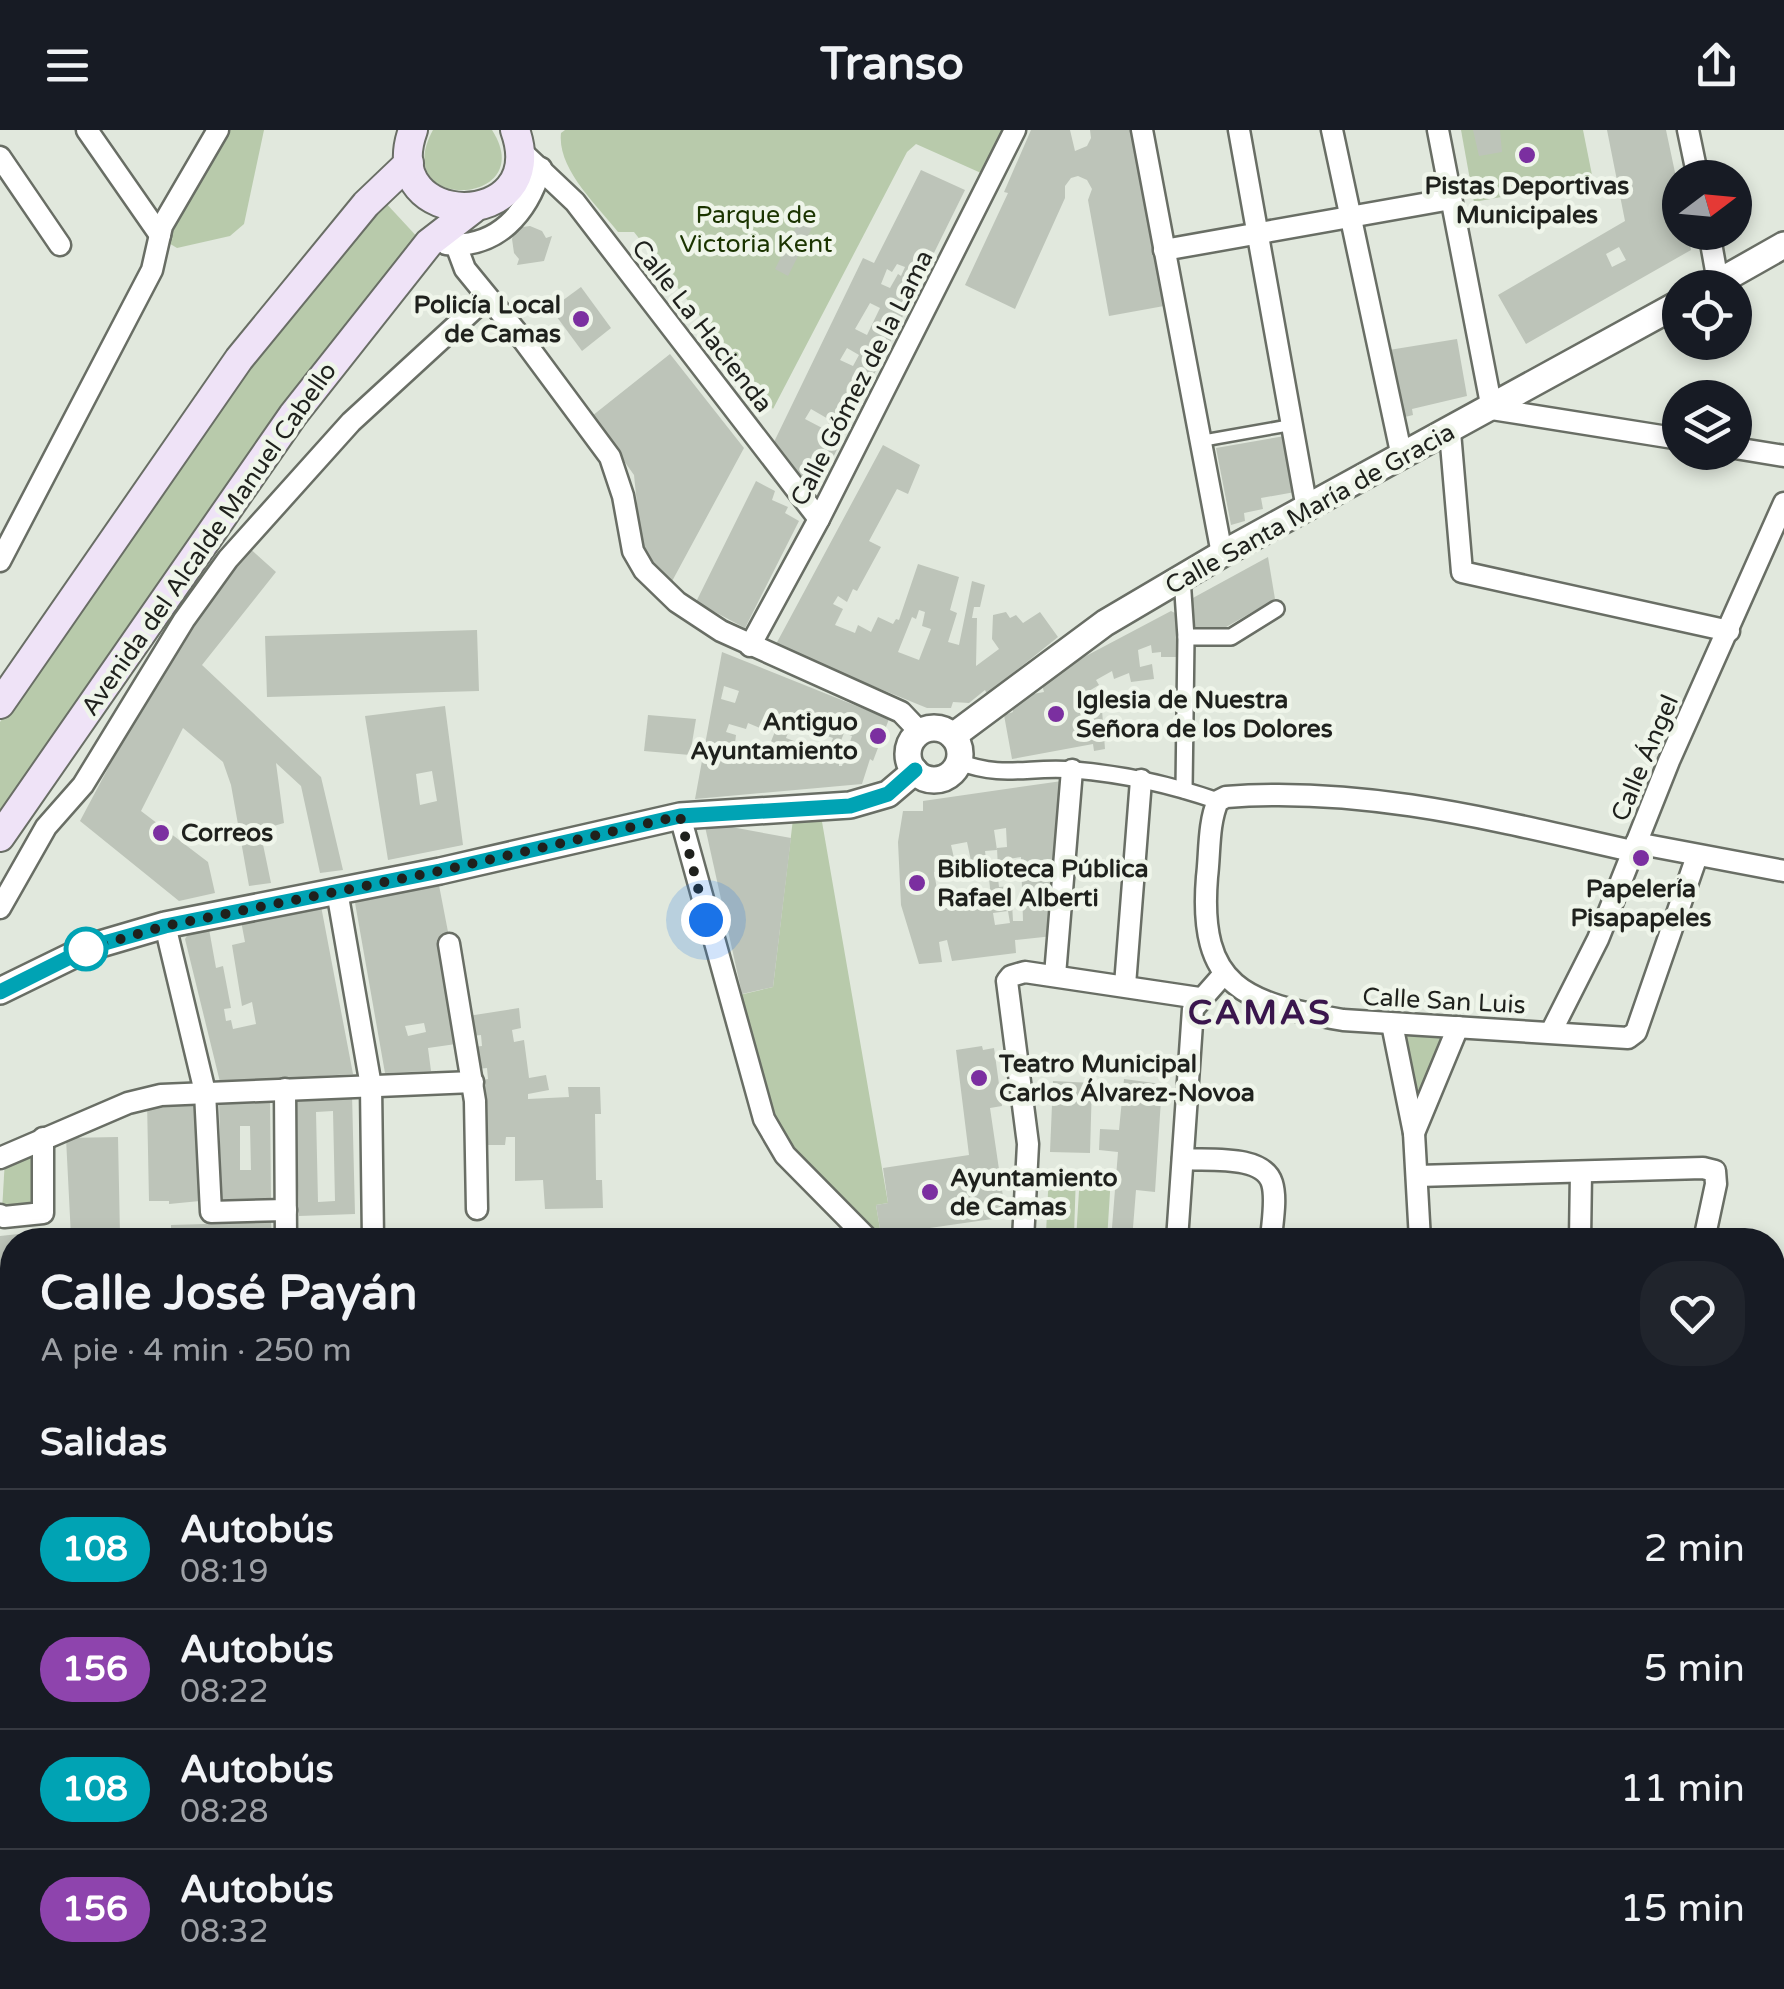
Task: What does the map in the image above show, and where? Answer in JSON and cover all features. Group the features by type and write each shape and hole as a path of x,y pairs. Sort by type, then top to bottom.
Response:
{"main road":[{"path":"410,140 417,183 432,199 452,208 473,208"},
{"path":"0,704 239,359 366,204 410,140"},
{"name":"Avenida del Alcalde Manuel Cabello","path":"0,837 265,452 473,208 494,200 511,184 525,144"}],"street":[{"path":"87,130 159,239"},
{"path":"0,561 152,270 159,239 218,130"},
{"name":"Calle Gómez de la Lama","path":"750,646 819,519 1015,130"},
{"path":"1142,130 1222,554"},
{"path":"1239,130 1307,508"},
{"path":"1332,130 1402,457"},
{"path":"1438,130 1492,409 1662,436"},
{"path":"1688,130 1694,160"},
{"path":"442,244 492,235 518,218 533,193 525,144"},
{"name":"Calle La Hacienda","path":"525,144 576,202 819,519"},
{"path":"0,157 60,246"},
{"path":"1164,250 1450,200"},
{"path":"442,244 524,341 610,457 625,505 633,551 644,570 677,602 720,631 900,712 920,732"},
{"path":"1738,270 1784,245"},
{"path":"0,908 56,813 83,786 184,620 228,559 351,422 486,298"},
{"name":"Calle Santa María de Gracia","path":"953,736 1105,623 1222,554 1662,313"},
{"path":"1450,432 1462,572 1728,630"},
{"path":"1752,451 1784,456"},
{"name":"Calle Ángel","path":"1551,1032 1598,939 1784,503"},
{"path":"1182,578 1186,637 1184,790"},
{"path":"1186,637 1231,637 1276,608"},
{"path":"933,728 953,736 960,748 959,762 950,774 936,780 915,770 908,750 920,732 933,728"},
{"path":"959,762 992,772 1072,770 1141,780 1218,801 1238,796 1296,796 1402,802 1784,872"},
{"path":"0,992 90,947 165,926 680,816 850,806 888,794 915,770"},
{"path":"1054,975 1072,770"},
{"path":"1125,985 1141,780"},
{"path":"1178,1228 1191,1017 1200,998 1223,975 1204,912 1212,822 1218,801"},
{"path":"680,816 764,1119 785,1156 856,1228"},
{"name":"Calle San Luis","path":"1223,975 1234,986 1270,1003 1343,1020 1621,1039 1636,1032 1697,856"},
{"path":"336,891 371,1086 373,1228"},
{"path":"165,926 206,1092 211,1212 286,1210"},
{"path":"449,944 473,1082 477,1209"},
{"path":"1024,1228 1028,1144 1008,981 1020,972 1054,975 1200,998"},
{"path":"1392,1024 1414,1133 1419,1228"},
{"path":"1414,1133 1458,1028"},
{"path":"0,1157 128,1104 171,1094 473,1082"},
{"path":"285,1089 286,1228"},
{"path":"0,1215 44,1213 43,1138"},
{"path":"1183,1160 1254,1164 1266,1171 1273,1186 1271,1228"},
{"path":"1417,1176 1703,1168 1715,1171 1716,1184 1707,1228"},
{"path":"1580,1228 1581,1172"}],"lane":[{"path":"1201,441 1292,425"}],"green space":[{"path":"225,130 264,130 244,224 230,236 177,248 167,242 166,228"},
{"path":"433,130 492,130 502,155 497,174 483,186 464,190 444,187 430,176 424,157"},
{"name":"Parque de Victoria Kent","path":"1005,130 981,173 916,144 907,152 773,409 634,232 618,232 580,186 561,146 561,133"},
{"name":"Pistas Deportivas Municipales","path":"1461,130 1583,130 1593,180 1474,202"},
{"path":"383,200 421,241 0,819 0,722 203,425"},
{"path":"821,816 888,1203 876,1205 880,1228 873,1228 804,1167 772,1117 735,996 773,987 793,819"},
{"path":"1398,1029 1449,1032 1416,1106"},
{"path":"38,1145 40,1209 2,1211 5,1159"},
{"path":"1049,1173 1076,1174 1074,1228 1046,1228"},
{"path":"1080,1174 1111,1176 1108,1228 1077,1228"}],"building":[{"path":"1031,130 1070,130 1075,151 1087,146 1090,130 1130,130 1164,306 1109,316 1088,200 1092,189 1087,180 1078,176 1065,186 1065,198 1015,309 965,285 1008,193 1004,192"},
{"path":"1473,130 1500,130 1502,152 1479,156"},
{"path":"1607,130 1666,130 1672,160 1662,160 1662,250 1691,250 1526,344 1498,295 1625,221","holes":["1619,247 1626,260 1612,267 1606,254"]},
{"path":"921,170 965,190 817,490 810,490 774,442 863,258 874,263","holes":["897,264 905,267 890,288 881,284 887,269 892,272","870,303 880,308 867,335 855,329","847,348 859,355 853,366 840,360","811,409 830,420 826,430 805,419"]},
{"path":"804,211 817,218 788,276 775,269"},
{"path":"530,226 542,231 546,238 552,236 544,261 517,265 519,259 512,239 516,228"},
{"name":"Policía Local de Camas","path":"581,287 611,328 582,351 551,309"},
{"path":"1457,339 1467,396 1412,409 1413,415 1401,418 1389,350"},
{"path":"670,354 744,448 670,585 642,552 634,475 592,416"},
{"path":"1285,436 1295,492 1261,498 1263,509 1244,513 1245,521 1231,525 1216,448"},
{"path":"883,445 920,465 908,494 897,489 869,541 881,547 857,591 853,589 847,602 838,596 833,604 843,609 835,625 855,633 858,625 871,632 878,617 893,624 899,620 918,564 959,577 950,610 957,613 948,642 959,645 972,581 985,585 980,607 974,607 972,618 977,618 976,666 999,649 992,639 993,615 1006,612 1023,623 1040,612 1058,637 987,694 985,690 969,703 953,702 951,708 927,708 775,646","holes":["919,610 925,612 922,626 931,629 919,660 898,652 912,617 916,619"]},
{"path":"756,481 775,491 772,500 788,507 785,513 799,521 745,628 696,602"},
{"path":"247,546 276,572 202,665 321,777 343,870 320,873 301,786 276,763 284,823 260,830 271,883 249,886 231,785 223,762 183,728 141,811 208,862 215,893 179,901 80,821 166,659"},
{"path":"1268,557 1275,599 1214,634 1192,632 1191,599"},
{"path":"1171,611 1177,614 1177,657 1152,653 1151,645 1138,650 1140,667 1152,664 1154,679 1131,682 1129,673 1114,679 1112,671 1096,680 1099,685 1084,694 1084,702 1101,697 1105,749 1094,751 1093,744 1012,759 1004,715 1013,712 1012,706 1027,695 1044,692 1042,685 1084,657"},
{"path":"477,630 479,691 267,697 265,636"},
{"path":"722,652 889,719 862,784 695,799","holes":["724,686 739,691 735,703 721,699","794,717 824,729 821,734 833,738 830,746 838,748 844,733 852,736 842,766 839,757 810,762 815,749 786,738","748,723 767,731 769,726 776,729 768,749 780,753 777,760 741,749 742,745 735,743 736,735 726,732 729,724 746,729"]},
{"path":"445,706 463,845 388,860 365,716","holes":["432,771 437,801 420,805 416,774"]},
{"path":"648,715 696,719 690,755 644,751"},
{"path":"1062,781 1053,936 1015,940 1016,953 952,961 947,940 939,942 942,962 919,964 901,905 898,842 903,811 923,811 923,801","holes":["1006,828 1007,847 997,848 998,869 996,878 989,879 991,897 958,901 957,892 938,895 934,872 956,867 951,845 967,842 971,861 986,859 985,851 997,850 994,830","1021,857 1023,921 1013,921 1011,886 999,887 998,878 1009,877 1008,859","1008,911 1010,923 995,925 993,913"]},
{"path":"704,822 791,838 773,987 742,994"},
{"path":"438,880 449,937 437,939 456,1044 428,1048 431,1071 385,1073 354,897","holes":["424,1023 426,1032 408,1036 405,1026"]},
{"path":"321,906 353,1074 220,1082 185,939 188,934 209,929 216,968 223,966 231,1008 224,1009 226,1021 231,1020 233,1029 256,1024 252,1002 242,1006 232,945 245,942 241,921"},
{"path":"519,1008 521,1028 512,1030 514,1042 524,1040 529,1078 546,1075 549,1090 528,1094 528,1099 569,1097 568,1087 600,1087 601,1114 595,1114 596,1180 602,1180 603,1208 545,1209 543,1180 515,1181 515,1137 506,1137 505,1145 483,1145 479,1081 488,1079 487,1068 477,1069 473,1047 482,1046 481,1035 472,1036 468,1016"},
{"path":"994,1048 1002,1106 990,1108 1006,1217 930,1228 880,1228 876,1205 888,1203 883,1168 969,1155 956,1050"},
{"path":"1124,1079 1162,1084 1155,1192 1136,1190 1133,1228 1112,1228 1118,1152 1099,1150 1100,1129 1119,1130"},
{"path":"1053,1081 1092,1083 1090,1153 1050,1152"},
{"path":"352,1094 355,1214 299,1216 295,1096","holes":["333,1111 335,1201 318,1202 316,1112"]},
{"path":"198,1099 200,1201 149,1201 147,1101"},
{"path":"219,1099 270,1099 271,1200 221,1199","holes":["240,1126 250,1126 251,1170 240,1170"]},
{"path":"118,1137 120,1228 71,1228 66,1138"},
{"path":"271,1222 271,1228 171,1228"}],"bus line":[{"name":"108","path":"0,992 90,947 165,926 440,871 680,816 850,806 888,794 915,770"}],"place":[{"name":"Pistas Deportivas Municipales","path":"1527,155"},
{"name":"Policía Local de Camas","path":"581,319"},
{"name":"Iglesia de Nuestra Señora de los Dolores","path":"1056,714"},
{"name":"Antiguo Ayuntamiento","path":"878,736"},
{"name":"Correos","path":"161,833"},
{"name":"Papelería Pisapapeles","path":"1641,858"},
{"name":"Biblioteca Pública Rafael Alberti","path":"917,883"},
{"name":"Teatro Municipal Carlos Álvarez-Novoa","path":"979,1078"},
{"name":"Ayuntamiento de Camas","path":"930,1192"}],"district":[{"name":"CAMAS","path":"1260,1013"}],"route":[{"path":"86,949 165,926 440,871 680,816 706,920"}]}
